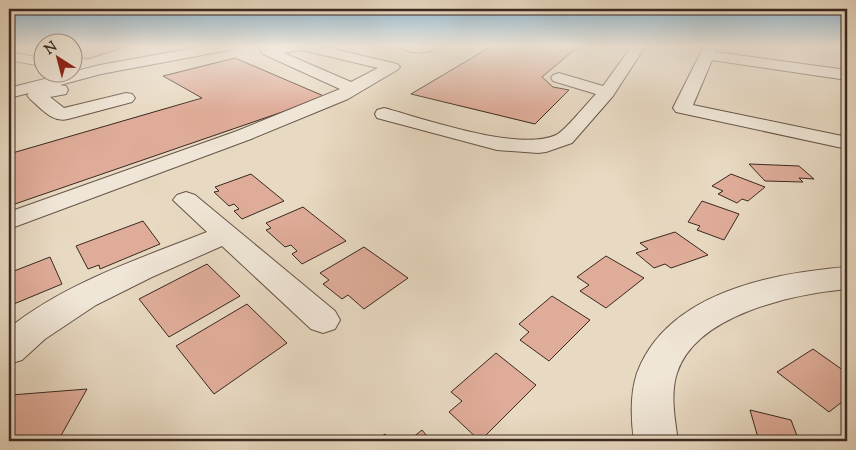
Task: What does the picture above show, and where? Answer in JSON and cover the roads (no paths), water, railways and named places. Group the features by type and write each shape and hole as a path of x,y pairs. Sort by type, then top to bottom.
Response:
{"street":[{"path":"9,94 87,73 119,67"},
{"path":"306,67 352,88"},
{"path":"9,221 244,136 342,95 392,67"},
{"path":"384,114 497,144 538,147 566,139 607,92 624,67"},
{"path":"701,67 682,108 847,143"},
{"path":"801,67 847,75"},
{"path":"559,78 607,92"},
{"path":"186,200 323,320"},
{"path":"9,349 32,328 76,302 226,234"},
{"path":"656,441 653,395 657,373 666,354 685,332 707,316 760,292 790,285 847,278"}]}
